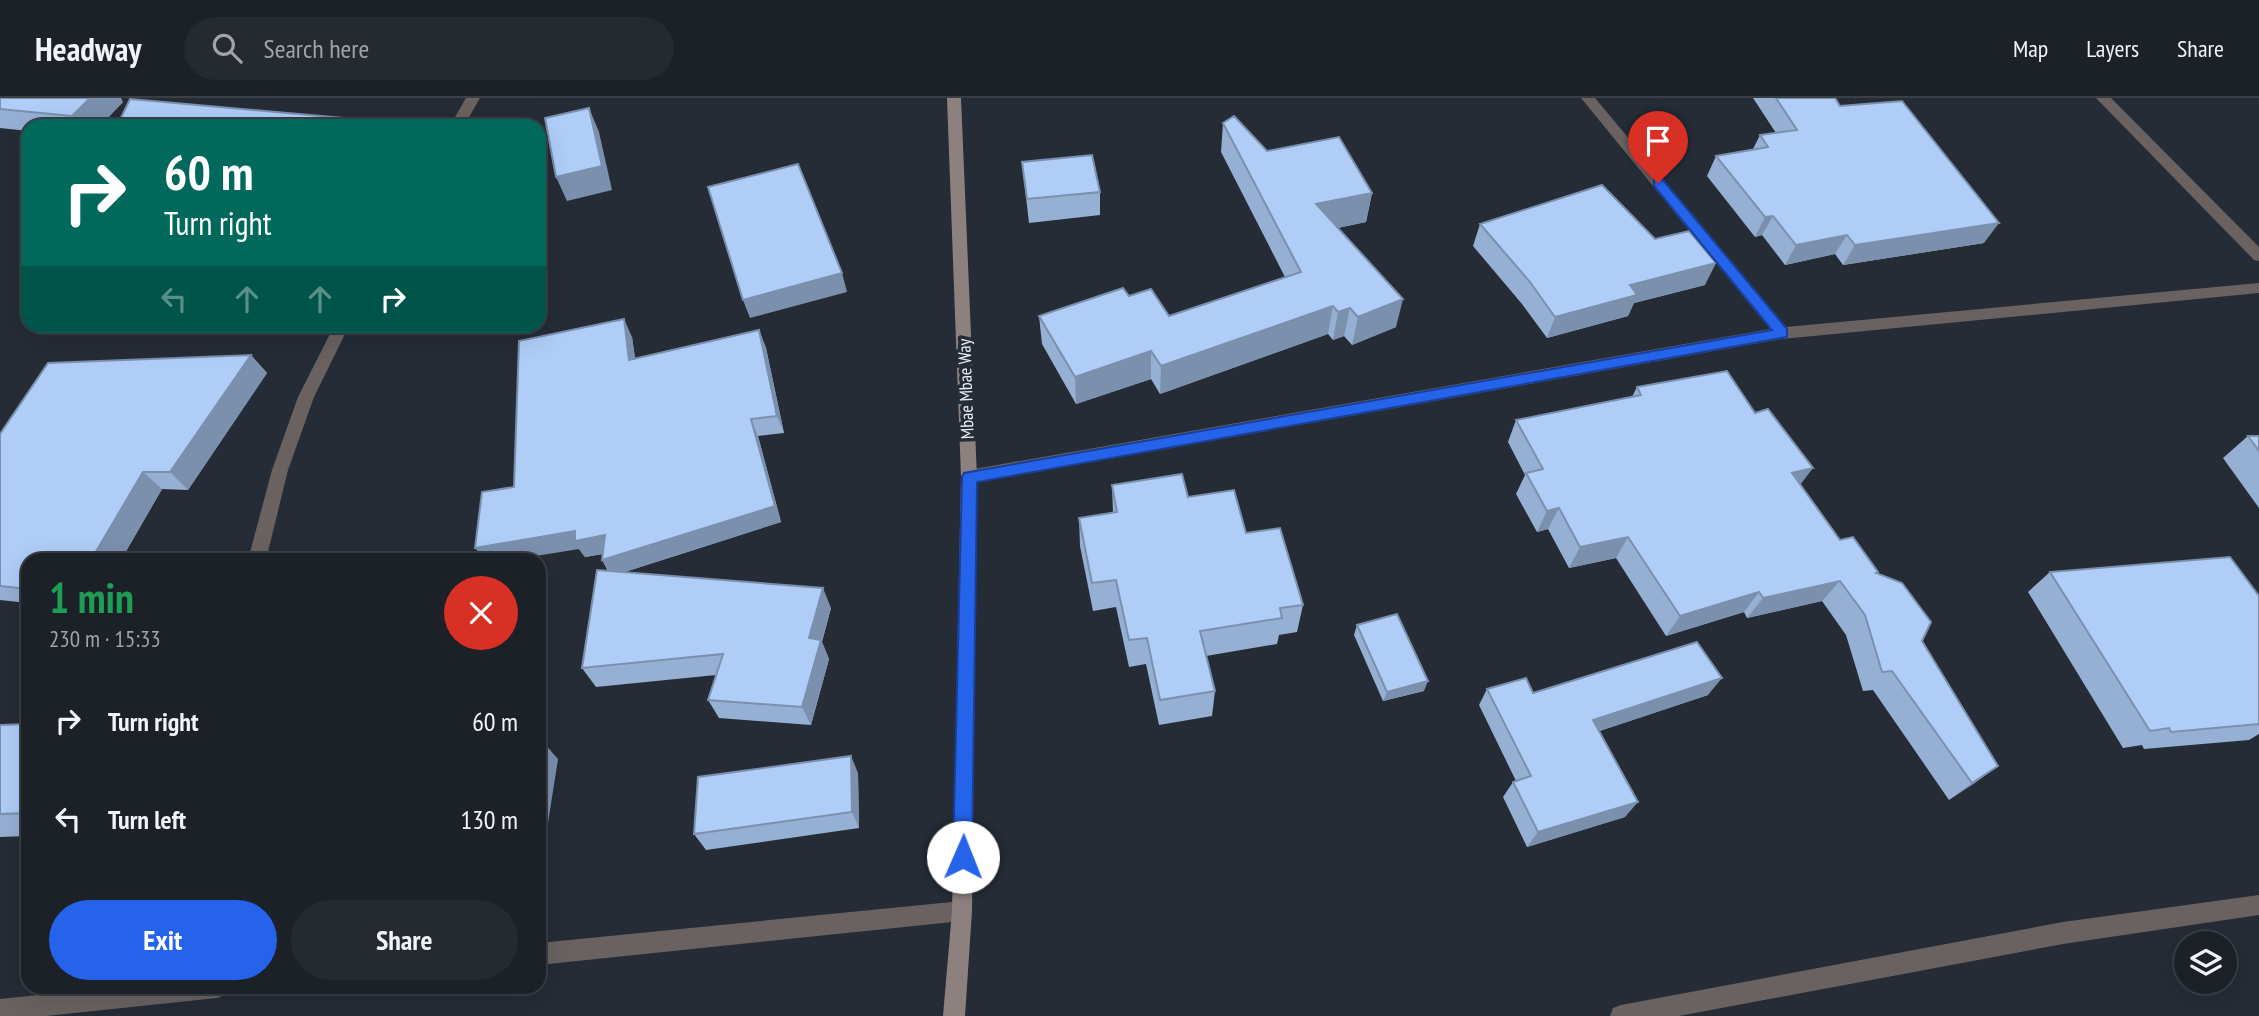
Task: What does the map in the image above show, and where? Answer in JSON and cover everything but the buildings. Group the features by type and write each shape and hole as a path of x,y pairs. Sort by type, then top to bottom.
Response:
{"street":[{"path":"461,119 473,98"},
{"name":"Mbae Mbae Way","path":"954,98 969,477 962,911 954,1016"},
{"path":"1588,98 1782,333"},
{"path":"2103,98 2259,257"},
{"path":"969,477 1782,333 2259,288"},
{"path":"259,553 280,470 306,397 338,333"},
{"path":"1621,1016 2063,933 2259,905"},
{"path":"546,953 962,911"},
{"path":"0,1010 102,994"}],"route":[{"path":"963,857 969,477 1782,333 1658,183"}]}
